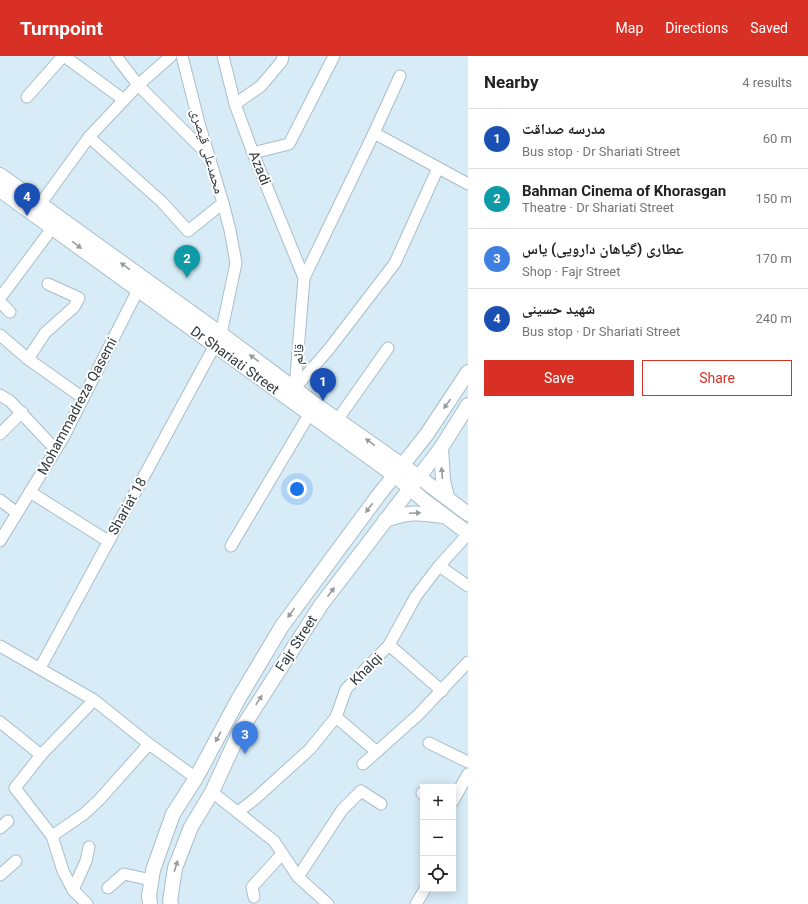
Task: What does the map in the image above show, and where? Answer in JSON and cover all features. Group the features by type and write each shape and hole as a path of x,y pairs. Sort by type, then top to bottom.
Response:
{"main road":[{"name":"Dr Shariati Street","path":"0,175 5,192 37,209 56,222 398,469 411,488 426,502 468,533"},
{"path":"150,904 149,896 153,870 173,814 196,778 239,698 282,626 398,469 427,434 468,372"},
{"name":"Fajr Street","path":"170,904 175,868 191,827 212,792 240,731 321,605 441,448 468,405"},
{"name":"Dr Shariati Street","path":"334,424 381,465 420,476 468,514"},
{"path":"441,448 443,480 447,497"},
{"path":"381,465 385,476 385,487"},
{"path":"385,520 403,514 417,513 446,517"},
{"path":"196,778 212,792"}],"street":[{"path":"27,97 63,56 124,100"},
{"path":"116,56 138,85 209,156"},
{"path":"37,209 89,137 138,85 171,56"},
{"name":"محمدعلی قیصری","path":"89,137 162,202 188,231 223,203 182,56"},
{"name":"Azadi","path":"222,56 236,104 253,153 304,278"},
{"path":"236,104 260,86 282,61 283,56"},
{"path":"253,153 289,144 334,56"},
{"name":"قائم","path":"292,393 304,278 400,76"},
{"path":"374,133 468,184"},
{"name":"قائم","path":"292,393 329,349 395,263 438,168"},
{"name":"Shariat 18","path":"40,668 218,340 236,262 223,203"},
{"path":"0,298 56,222"},
{"path":"28,359 45,333 74,306 79,298 48,284"},
{"name":"Mohammadreza Qasemi","path":"1,536 18,513 56,450 141,284"},
{"path":"0,302 10,312"},
{"path":"0,335 28,359 83,398"},
{"path":"334,424 388,348"},
{"path":"0,394 22,412 56,450"},
{"path":"231,546 312,408"},
{"path":"0,434 22,412"},
{"path":"30,492 108,541"},
{"path":"0,500 18,513"},
{"name":"Khalqi","path":"238,812 256,798 310,749 336,717 346,688 389,645 416,596 468,533"},
{"path":"440,566 468,586"},
{"path":"389,645 442,691"},
{"path":"0,646 94,700 149,744 196,778"},
{"path":"363,764 418,715 468,662"},
{"path":"87,904 73,890 63,871 52,836 15,788 40,755 94,700"},
{"path":"336,717 377,752"},
{"path":"0,722 40,755"},
{"path":"429,743 468,762"},
{"path":"52,836 84,814 99,800 149,744"},
{"path":"456,796 468,774"},
{"path":"212,792 274,841 298,877 328,904"},
{"path":"298,877 342,810 361,792 381,804"},
{"path":"73,890 86,861 89,847"},
{"path":"254,897 252,887 282,854"},
{"path":"0,875 16,861"},
{"path":"108,888 124,874 151,880"},
{"path":"416,904 423,892"}],"place":[{"name":"شهید حسینی","path":"27,216"},
{"name":"Bahman Cinema of Khorasgan","path":"187,278"},
{"name":"مدرسه صداقت","path":"323,401"},
{"name":"عطاری (گیاهان دارویی) یاس","path":"245,754"}]}
